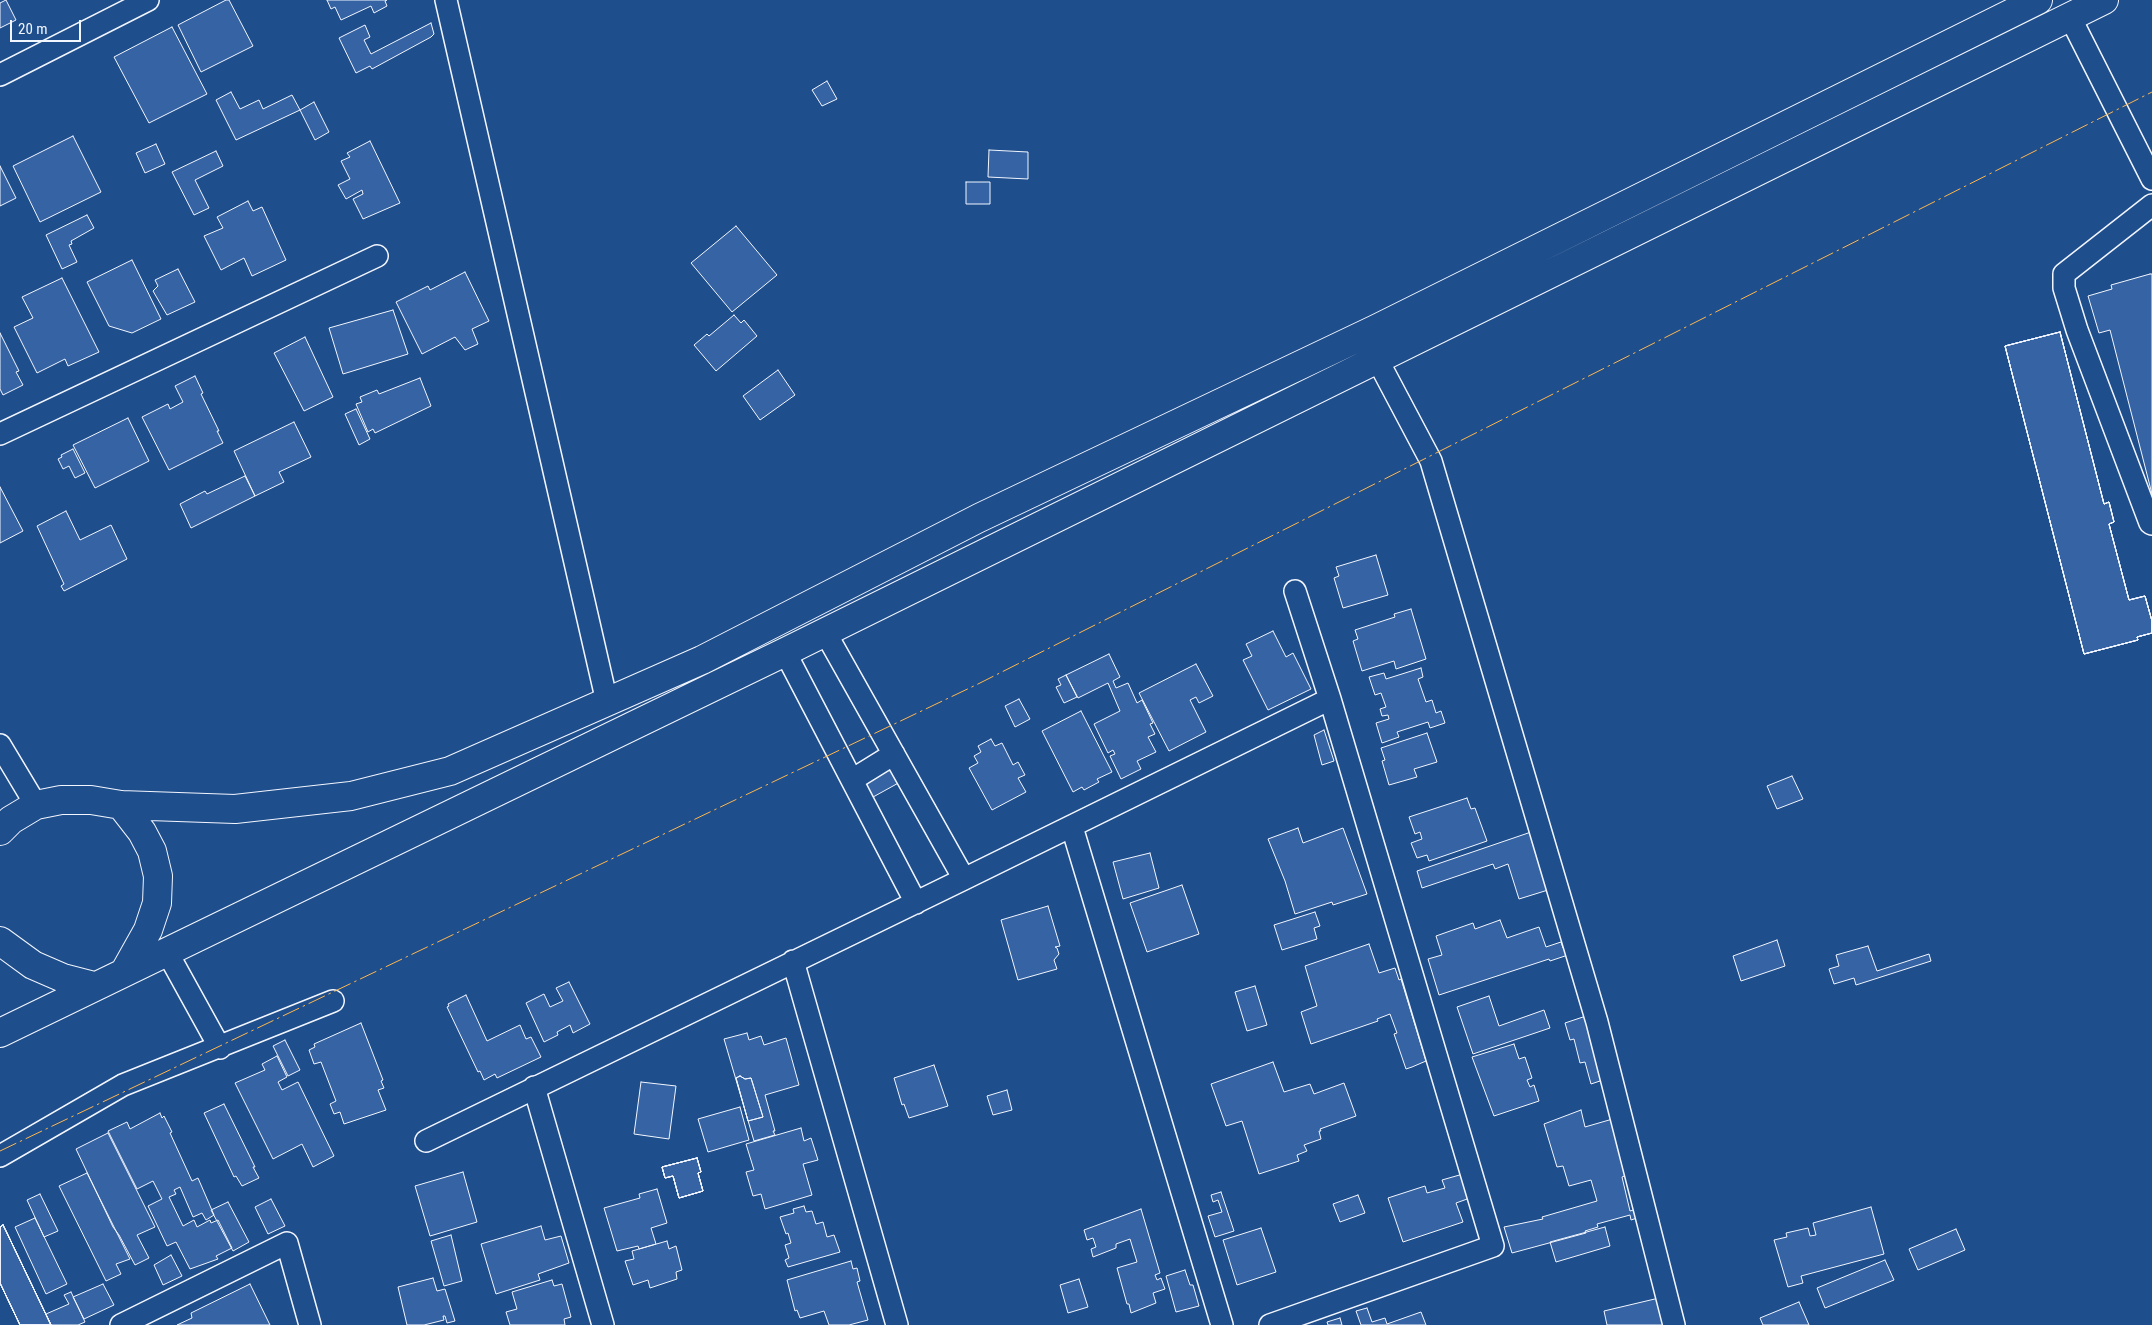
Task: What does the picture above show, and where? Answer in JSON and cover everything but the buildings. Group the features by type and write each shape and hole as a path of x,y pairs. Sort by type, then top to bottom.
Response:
{"main road":[{"path":"0,831 11,820 36,805 61,800 91,800 121,805 235,810 352,796 450,771 702,660 979,518 1376,329 2038,0"},
{"path":"0,1033 826,632 2104,0"},
{"path":"121,805 142,832 152,851 158,876 157,903 151,921 125,971"},
{"path":"0,941 33,965 63,978 94,986"}],"street":[{"path":"0,75 148,0"},
{"path":"446,0 607,702"},
{"path":"2070,17 2152,178"},
{"path":"2152,205 2064,274 2064,288 2077,330 2150,523 2152,524"},
{"path":"0,434 377,256"},
{"path":"1377,359 1431,461 1597,1022 1674,1325"},
{"path":"1270,1325 1493,1246 1330,699 1295,591"},
{"path":"826,632 964,879"},
{"path":"785,652 916,903"},
{"path":"426,1141 1330,699"},
{"path":"0,745 36,805"},
{"path":"852,780 894,754"},
{"path":"1072,826 1222,1325"},
{"path":"168,952 220,1048"},
{"path":"794,961 897,1325"},
{"path":"0,1156 123,1085 333,1002"},
{"path":"534,1088 603,1325"},
{"path":"121,1325 287,1243 310,1325"}],"power":[{"path":"0,1151 978,684 2152,92"}]}
